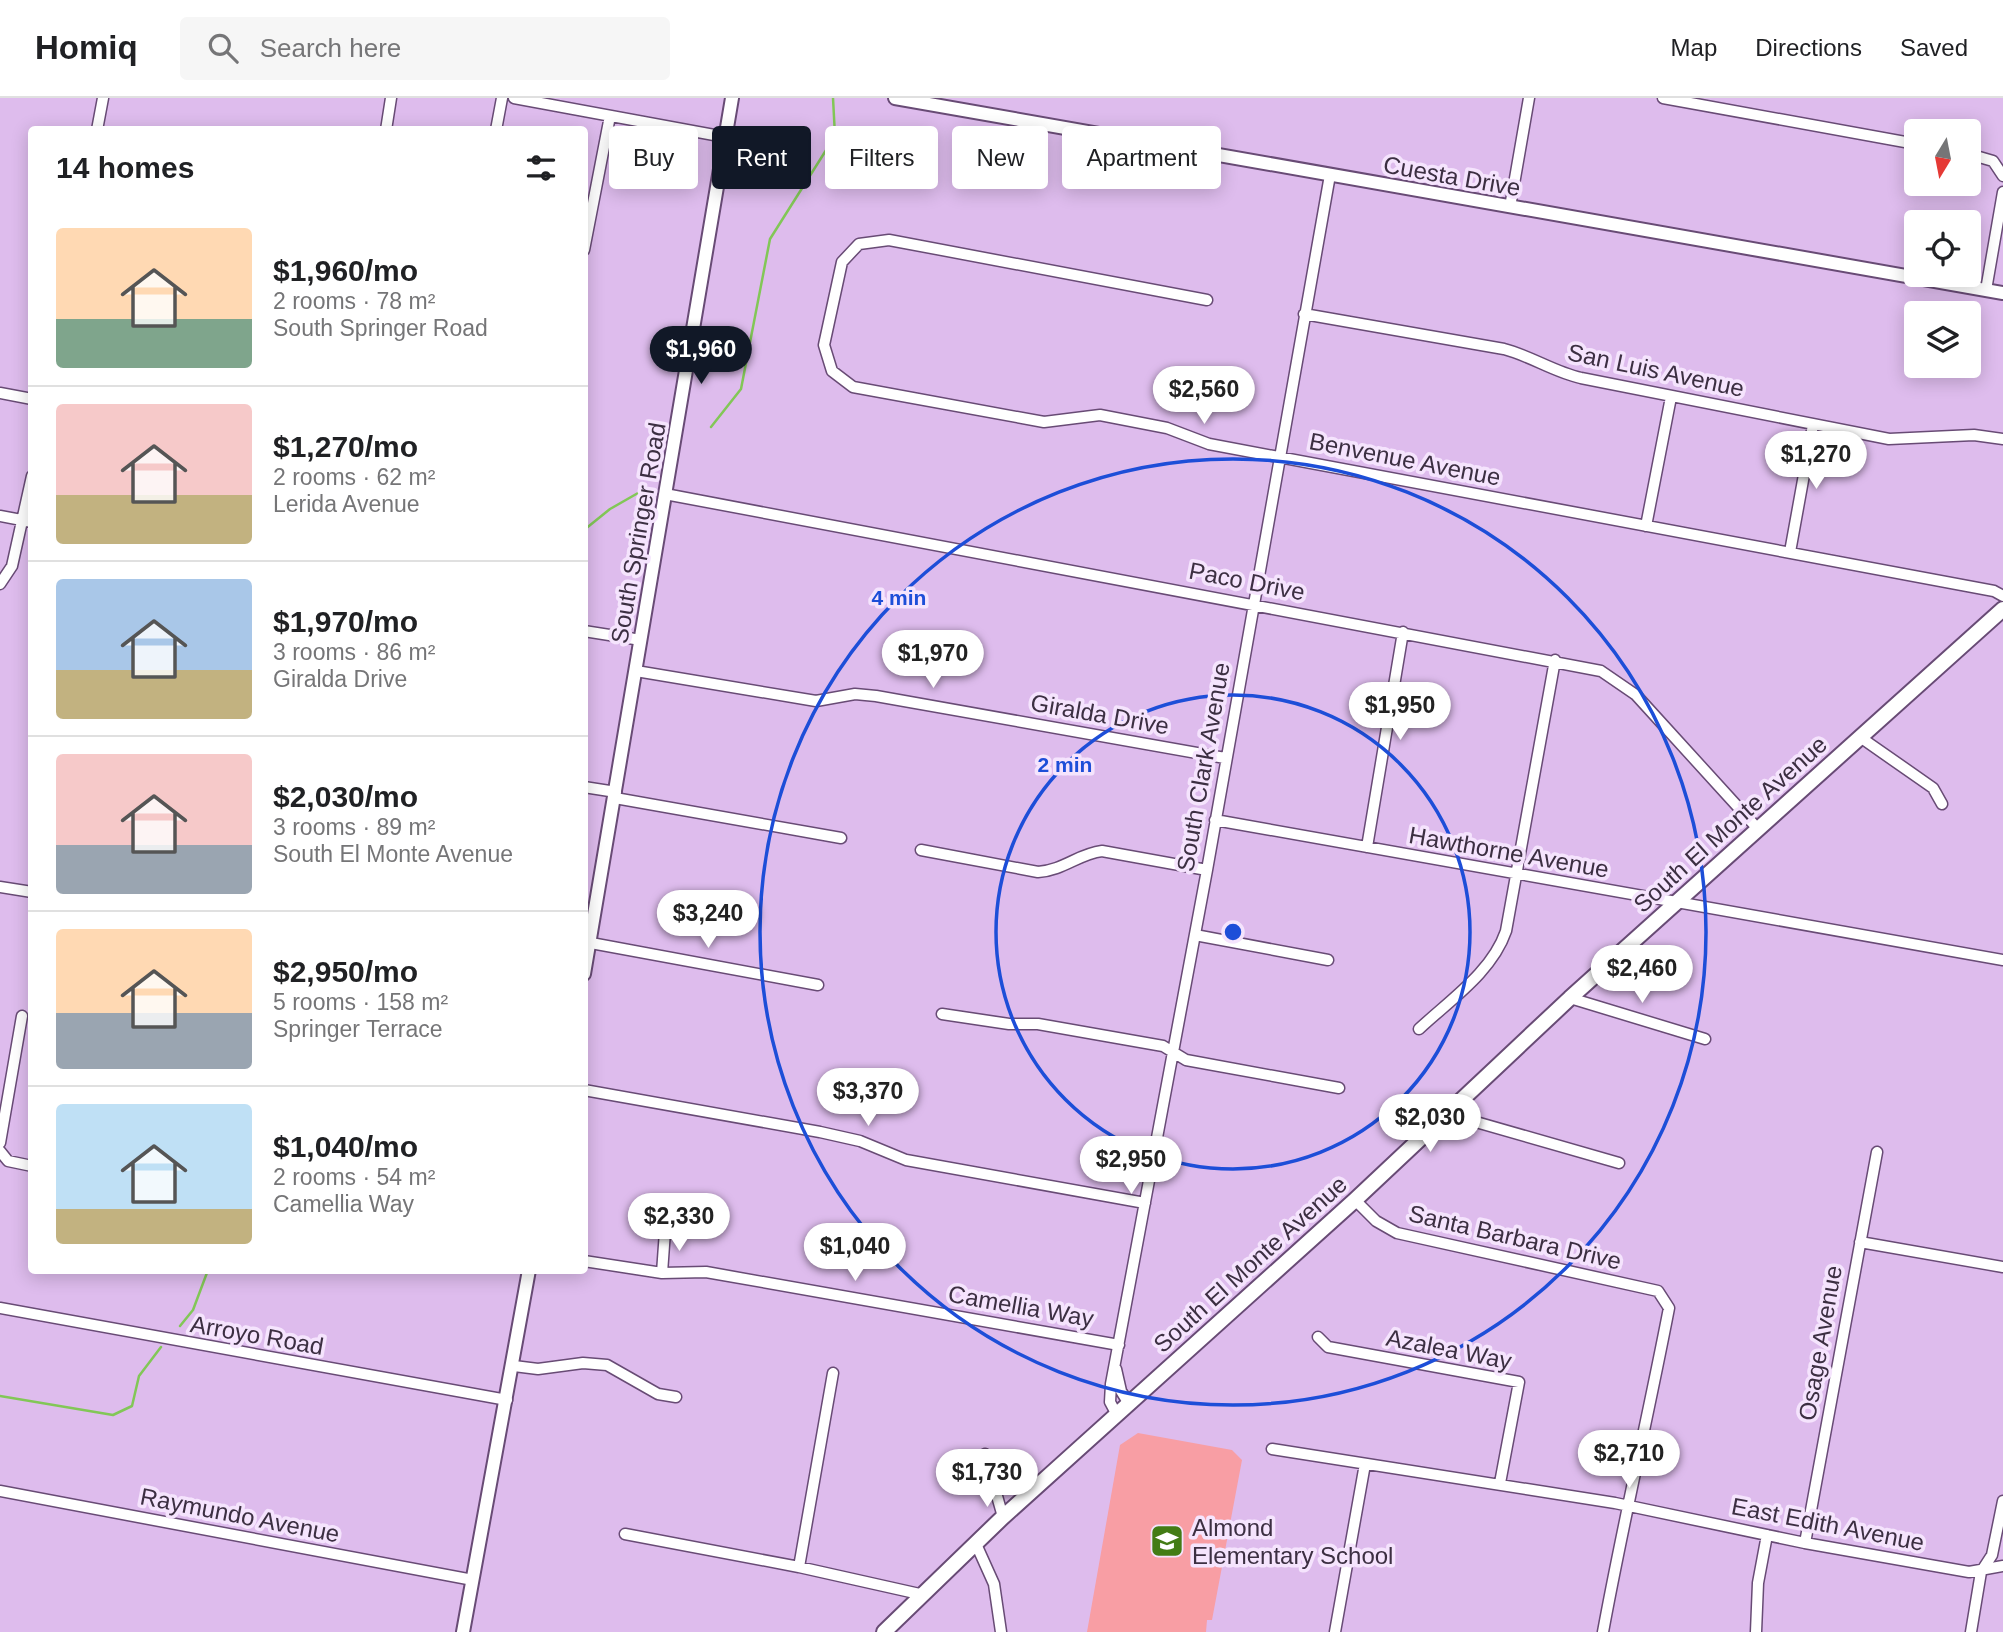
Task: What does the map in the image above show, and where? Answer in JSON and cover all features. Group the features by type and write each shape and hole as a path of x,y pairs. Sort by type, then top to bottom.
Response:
{"main road":[{"name":"South El Monte Avenue","path":"884,1632 1003,1517 1355,1200 1570,998 2003,609"}],"street":[{"path":"98,126 103,98"},
{"path":"387,126 391,98"},
{"path":"497,126 502,98"},
{"path":"514,98 712,135"},
{"name":"South Springer Road","path":"727,126 732,98"},
{"name":"Cuesta Drive","path":"895,98 2003,293"},
{"path":"1510,207 1529,98"},
{"path":"1664,98 1904,142"},
{"path":"588,229 610,116"},
{"path":"1981,158 1993,161 2003,176"},
{"name":"South Clark Avenue","path":"1117,1415 1110,1402 1115,1366 1207,870 1329,175"},
{"name":"South Springer Road","path":"589,947 716,189"},
{"path":"1986,290 2003,192"},
{"name":"Benvenue Avenue","path":"1207,300 889,240 859,244 842,262 824,345 832,371 853,387 1044,422 1100,415 1167,428 1209,444 1994,591 2003,596"},
{"name":"San Luis Avenue","path":"1304,314 1504,349 1524,354 1556,372 1889,439 1974,435 2003,439"},
{"path":"0,394 28,399"},
{"path":"1646,526 1671,397"},
{"path":"1790,552 1813,425"},
{"name":"Paco Drive","path":"665,494 1555,660 1601,671 1621,682 1758,829"},
{"path":"0,516 28,521 12,566 0,584"},
{"path":"588,632 641,640"},
{"path":"1367,847 1403,632"},
{"path":"1419,1029 1488,966 1499,950 1516,875 1555,660"},
{"name":"Giralda Drive","path":"636,671 816,701 855,694 876,696 1225,758"},
{"path":"1860,737 1933,788 1942,804"},
{"path":"588,788 841,838"},
{"name":"Hawthorne Avenue","path":"1215,820 2003,960"},
{"path":"921,850 1038,872 1054,870 1091,852 1102,851 1207,870"},
{"path":"0,887 28,891"},
{"path":"1195,935 1328,960"},
{"path":"589,947 818,985"},
{"path":"1570,998 1705,1039"},
{"path":"942,1014 1009,1024 1038,1024 1163,1046 1186,1060 1339,1088"},
{"path":"0,1143 22,1016"},
{"path":"588,1091 820,1132 860,1141 906,1160 1145,1203"},
{"path":"1448,1114 1619,1163"},
{"path":"0,1151 8,1161 28,1165"},
{"name":"Osage Avenue","path":"1805,1543 1877,1152"},
{"name":"Santa Barbara Drive","path":"1355,1200 1376,1221 1397,1233 1658,1292 1669,1308 1644,1439 1626,1505"},
{"path":"662,1273 665,1231"},
{"path":"1860,1242 2003,1268"},
{"name":"Camellia Way","path":"588,1262 662,1273 706,1272 1119,1345"},
{"path":"463,1632 514,1366 528,1274"},
{"name":"Arroyo Road","path":"0,1308 507,1400"},
{"name":"Azalea Way","path":"1318,1337 1328,1347 1519,1382 1500,1483"},
{"path":"514,1366 538,1369 583,1363 607,1364 658,1394 676,1397"},
{"name":"South Clark Avenue","path":"1115,1366 1121,1391 1129,1404"},
{"path":"799,1567 833,1373"},
{"name":"East Edith Avenue","path":"1272,1449 1500,1483 1626,1505 1805,1543 1981,1572 2003,1566"},
{"path":"985,1454 1003,1517"},
{"path":"1335,1632 1365,1464"},
{"name":"Raymundo Avenue","path":"0,1491 473,1580"},
{"path":"1971,1632 1981,1572 1992,1555 2003,1501"},
{"path":"1603,1632 1626,1505"},
{"path":"625,1534 924,1594"},
{"path":"1756,1632 1758,1583 1767,1535"},
{"path":"976,1544 994,1584 1001,1632"}],"shaded area":[{"name":"Almond Elementary School","path":"1138,1433 1232,1450 1242,1460 1212,1620 1207,1620 1206,1632 1087,1632 1120,1445"}],"waterway":[{"path":"711,427 741,389 770,239 835,136 833,98"},
{"path":"588,527 610,509 645,489"},
{"path":"180,1326 193,1310 206,1274"},
{"path":"0,1396 113,1415 132,1406 139,1376 161,1347"}],"place":[{"name":"Almond Elementary School","path":"1167,1541"}]}
